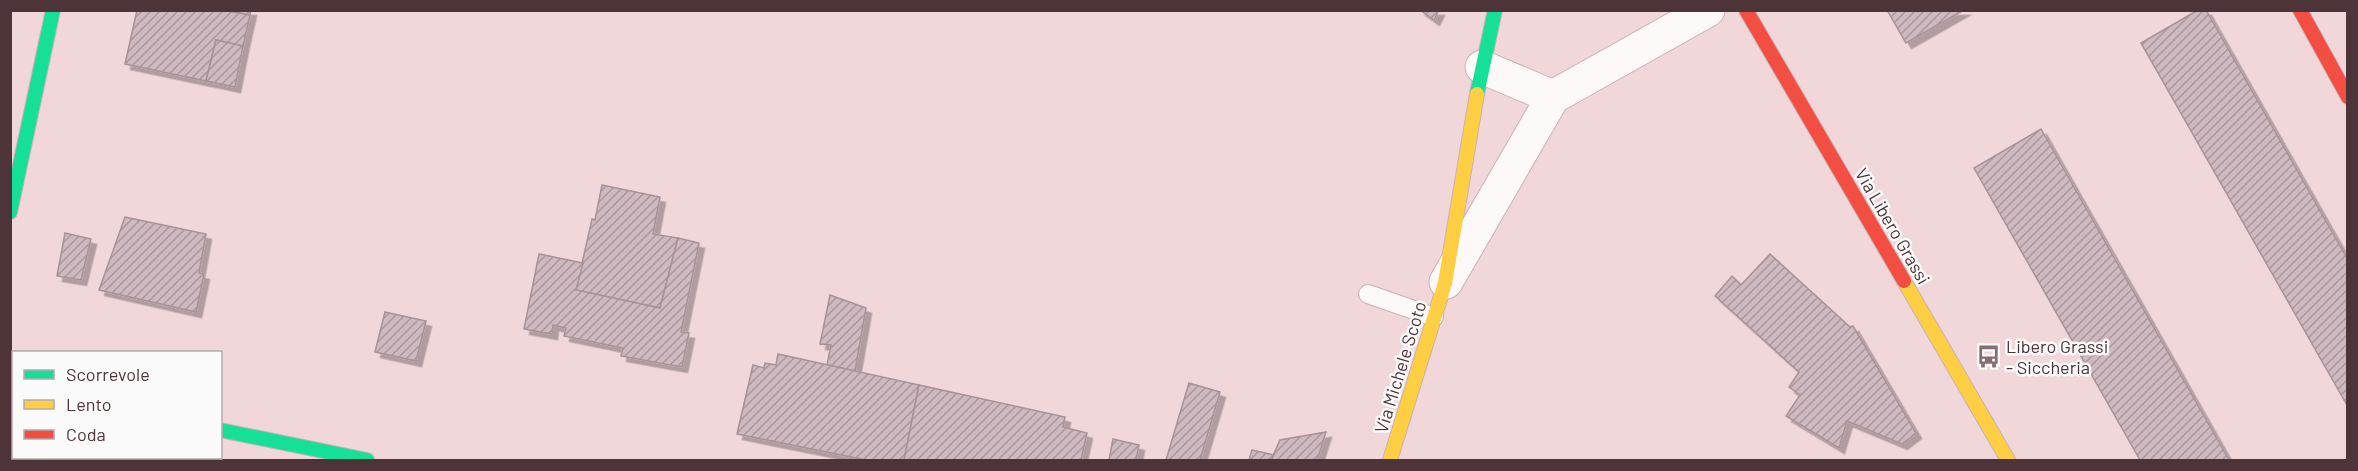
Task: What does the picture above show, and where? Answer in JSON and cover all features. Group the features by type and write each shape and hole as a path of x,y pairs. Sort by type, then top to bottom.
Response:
{"street":[{"path":"10,212 53,10"},
{"name":"Via Michele Scoto","path":"1390,460 1445,283 1482,67 1495,10"},
{"path":"1445,283 1553,97 1708,10"},
{"name":"Via Libero Grassi","path":"1746,10 2008,460"},
{"path":"2300,10 2348,97"},
{"path":"1482,67 1553,97"},
{"path":"222,430 367,460"}],"lane":[{"path":"1368,294 1434,316"}],"building":[{"path":"137,10 223,10 250,15 243,46 216,40 206,81 125,64"},
{"path":"223,10 251,10 250,15"},
{"path":"1420,10 1439,10 1434,20"},
{"path":"1887,10 1964,10 1906,43"},
{"path":"2198,10 2206,10 2348,260 2348,407 2141,43"},
{"path":"216,40 243,46 235,87 206,81"},
{"path":"2041,129 2229,460 2140,460 1974,168"},
{"path":"602,185 660,197 653,234 678,238 660,308 576,290"},
{"path":"125,217 206,234 199,273 204,274 196,312 99,290"},
{"path":"65,233 91,239 81,280 57,276"},
{"path":"678,238 699,243 681,332 689,333 682,367 621,356 623,348 564,336 566,328 553,325 552,334 524,329 539,254 583,263 576,290 660,308"},
{"path":"1770,254 1850,327 1853,326 1916,433 1902,444 1847,421 1839,448 1786,416 1800,395 1789,387 1799,372 1715,296 1732,276 1741,285"},
{"path":"830,295 866,308 855,371 827,365 831,345 820,344"},
{"path":"385,312 426,321 416,361 375,352"},
{"path":"778,354 919,385 904,460 866,460 737,434 753,365 764,368 765,363 776,365"},
{"path":"1189,383 1220,392 1200,460 1166,460"},
{"path":"919,385 1065,417 1063,427 1087,433 1081,460 904,460"},
{"path":"1326,432 1317,460 1271,460 1280,440"},
{"path":"1113,439 1139,445 1136,460 1109,460"},
{"path":"1252,450 1274,455 1271,460 1249,460"}],"traffic: fast":[{"path":"10,212 53,10"},
{"path":"1477,94 1495,10"},
{"path":"222,430 367,460"}],"traffic: slow":[{"path":"1390,460 1445,283 1477,94"},
{"path":"1904,281 2008,460"}],"traffic: jam":[{"path":"1746,10 1904,281"},
{"path":"2300,10 2348,97"}],"place":[{"name":"Libero Grassi - Siccheria","path":"1988,356"}]}
